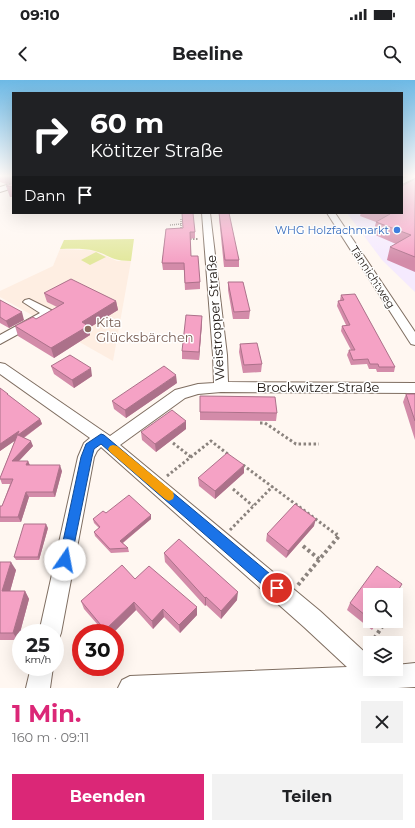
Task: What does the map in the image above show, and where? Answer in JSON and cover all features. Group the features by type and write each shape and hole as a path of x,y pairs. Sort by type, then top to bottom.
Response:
{"street":[{"name":"Tännichtweg","path":"332,214 415,341"},
{"name":"Weistropper Straße","path":"52,624 86,457 90,447 105,442 180,394 198,389 221,387 220,355 206,215"},
{"path":"0,340 49,313 29,302"},
{"path":"0,367 105,442 288,598 381,683"},
{"name":"Brockwitzer Straße","path":"221,387 415,388"},
{"path":"130,688 381,683 415,675"},
{"path":"38,688 40,676"}],"path":[{"path":"181,220 182,234"},
{"path":"170,225 181,224"},
{"path":"186,243 184,239 208,239"},
{"path":"260,423 265,423 296,444 319,444"},
{"path":"156,486 211,441 236,459"},
{"path":"173,443 191,457"},
{"path":"242,464 339,536 288,598"},
{"path":"220,540 272,486"},
{"path":"233,489 253,506"},
{"path":"303,546 320,559"}],"shaded area":[{"path":"403,204 415,204 415,292 382,260 348,214 403,214"},
{"name":"Kita Glücksbärchen","path":"60,249 95,251 117,261 131,261 113,361 0,297 0,291 53,266"}],"green space":[{"path":"134,239 131,261 115,259 91,250 60,249 64,240"},
{"path":"96,252 106,257 90,265 81,260"}],"building":[{"path":"403,204 415,204 415,257 390,247 411,235 376,222 390,214 403,214"},
{"path":"182,214 193,214 195,232 190,232 191,256 198,256 200,282 185,283 184,263 162,263 166,229 183,228"},
{"path":"219,214 229,214 239,260 225,260"},
{"path":"71,279 116,301 82,322 88,326 51,348 15,326 33,317 36,319 64,303 44,293"},
{"path":"228,282 243,282 250,311 234,312"},
{"path":"355,294 395,367 379,367 378,364 370,364 368,359 353,360 349,350 355,350 342,326 350,325 338,301 344,300 341,295"},
{"path":"0,300 22,312 6,321 0,317"},
{"path":"186,315 202,316 199,352 182,351"},
{"path":"257,343 262,364 244,365 240,344"},
{"path":"70,355 91,368 72,380 51,366"},
{"path":"164,366 176,375 125,410 112,401"},
{"path":"0,388 40,419 18,435 31,441 12,461 28,461 26,465 60,465 53,492 26,492 18,517 0,517 0,506 2,506 13,479 0,478 19,431 0,444"},
{"path":"406,394 415,394 415,421"},
{"path":"200,396 275,397 277,413 200,412"},
{"path":"172,410 186,421 155,444 141,432"},
{"path":"227,453 244,465 215,491 198,478"},
{"path":"129,495 151,515 120,541 128,548 110,549 94,532 100,527 93,519 103,511 106,513"},
{"path":"295,504 316,519 288,551 267,534"},
{"path":"24,524 46,524 38,557 14,557"},
{"path":"179,539 238,592 221,611 206,597 205,598 164,553"},
{"path":"0,562 11,562 2,591 25,591 16,624 12,624 12,633 0,633"},
{"path":"122,565 135,579 149,566 197,607 179,625 163,609 152,621 134,602 111,624 100,624 81,601"},
{"path":"377,566 402,584 399,588 363,588 363,613 350,603"}],"slow traffic":[{"path":"113,449 169,496"}],"place":[{"name":"WHG Holzfachmarkt","path":"397,230"},
{"name":"Kita Glücksbärchen","path":"88,329"}],"route":[{"path":"65,560 86,457 90,447 101,438 277,588"}]}
